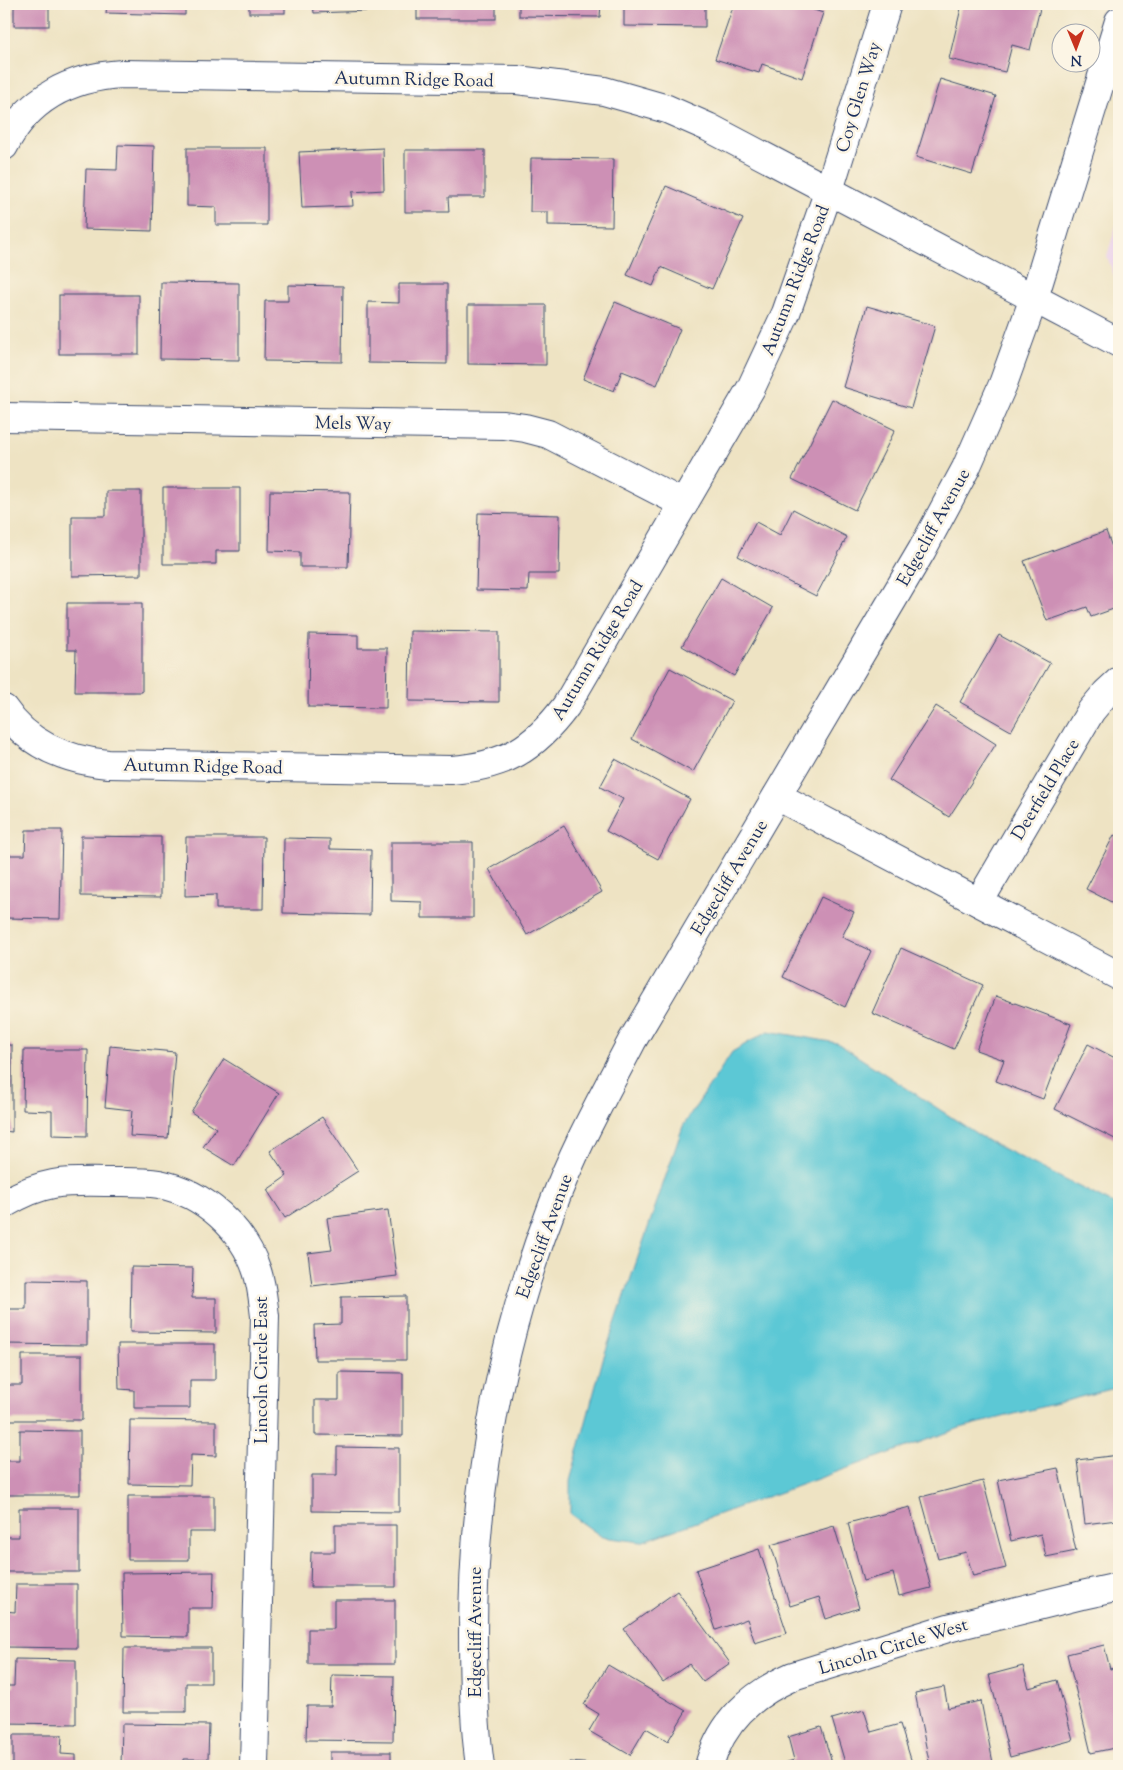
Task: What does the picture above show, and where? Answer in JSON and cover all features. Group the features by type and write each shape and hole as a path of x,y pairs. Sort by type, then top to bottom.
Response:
{"street":[{"name":"Coy Glen Way","path":"829,190 886,4"},
{"name":"Edgecliff Avenue","path":"480,1766 473,1669 473,1579 482,1480 495,1399 516,1311 553,1204 589,1121 632,1041 922,550 966,468 1003,384 1034,298 1119,21"},
{"name":"Autumn Ridge Road","path":"4,146 8,137 22,119 38,103 57,90 77,81 100,75 517,80 604,91 667,109 708,127 1119,344"},
{"name":"Autumn Ridge Road","path":"4,709 24,732 42,745 62,755 84,762 450,770 496,763 516,754 535,741 552,725 566,706 751,388 786,313 829,190"},
{"name":"Mels Way","path":"4,417 504,425 548,434 684,504"},
{"name":"Deerfield Place","path":"979,902 1091,712 1106,693 1119,681"},
{"path":"777,796 1119,976"},
{"name":"Lincoln Circle East","path":"4,1204 40,1186 62,1181 159,1184 182,1191 220,1215 236,1231 258,1271 263,1293 265,1316 254,1766"},
{"name":"Lincoln Circle West","path":"709,1766 723,1732 753,1698 772,1685 793,1676 948,1628 1119,1587"}],"shaded area":[{"path":"1119,216 1119,290 1107,256"}],"water":[{"path":"768,1031 837,1043 988,1141 1119,1207 1119,1387 960,1428 641,1542 602,1537 570,1514 570,1481 603,1359 683,1126 732,1052"}],"building":[{"path":"14,4 49,4 49,26 14,26"},
{"path":"107,4 185,4 185,15 106,13"},
{"path":"249,4 285,4 285,13 249,13"},
{"path":"313,4 396,4 396,10 314,13"},
{"path":"417,4 496,4 496,19 417,19"},
{"path":"519,4 601,4 600,17 519,16"},
{"path":"624,4 705,4 705,27 624,26"},
{"path":"734,4 796,4 823,13 802,78 762,64 759,73 715,59"},
{"path":"962,4 1041,4 1030,50 1012,45 1005,72 949,59"},
{"path":"940,79 996,96 972,174 916,157"},
{"path":"118,145 154,146 152,231 84,229 86,169 117,170"},
{"path":"187,148 267,148 267,225 216,225 216,207 187,206"},
{"path":"383,148 384,190 352,192 353,206 302,208 299,152"},
{"path":"405,150 485,150 485,197 448,197 449,212 405,212"},
{"path":"531,158 613,159 612,226 548,225 548,212 530,212"},
{"path":"666,186 743,219 712,289 661,267 653,286 627,275"},
{"path":"161,282 239,283 239,360 160,359"},
{"path":"399,284 447,284 447,364 368,363 368,302 399,303"},
{"path":"288,285 343,286 342,362 264,361 265,301 288,301"},
{"path":"59,295 139,295 139,354 59,354"},
{"path":"615,302 680,329 657,385 622,371 614,391 583,379"},
{"path":"468,305 546,305 546,365 468,364"},
{"path":"867,306 935,326 911,408 843,387"},
{"path":"832,399 895,430 855,510 792,479"},
{"path":"163,488 240,488 240,551 216,551 216,564 163,564"},
{"path":"106,491 141,491 141,575 72,576 72,516 106,516"},
{"path":"270,491 350,492 348,567 300,567 300,552 269,551"},
{"path":"793,509 847,537 816,596 738,556 756,522 780,535"},
{"path":"478,513 560,515 559,574 529,574 528,591 476,590"},
{"path":"1106,531 1119,566 1119,607 1091,617 1087,607 1047,621 1024,561"},
{"path":"721,578 773,608 734,676 682,646"},
{"path":"67,603 142,603 142,692 75,692 76,650 67,650"},
{"path":"410,631 499,632 499,702 409,701"},
{"path":"309,634 358,635 358,648 387,648 386,708 308,707"},
{"path":"999,635 1050,663 1011,731 960,702"},
{"path":"670,668 732,701 693,772 632,739"},
{"path":"936,706 996,744 949,817 889,780"},
{"path":"615,759 690,799 658,859 606,831 623,799 600,787"},
{"path":"564,826 602,892 527,935 489,869"},
{"path":"26,830 62,830 60,919 4,918 4,855 25,855"},
{"path":"1114,835 1119,838 1119,906 1086,889"},
{"path":"81,836 161,837 161,897 81,896"},
{"path":"186,837 264,837 263,909 216,909 216,895 185,896"},
{"path":"284,838 330,839 330,849 371,850 370,915 283,913"},
{"path":"391,842 473,842 473,918 422,918 422,902 391,901"},
{"path":"821,897 854,912 842,937 871,951 845,1007 783,977"},
{"path":"901,948 983,985 954,1049 872,1013"},
{"path":"996,996 1071,1024 1043,1099 996,1081 1004,1060 976,1050"},
{"path":"1088,1044 1119,1060 1119,1141 1055,1109"},
{"path":"4,1045 12,1045 12,1132 4,1131"},
{"path":"110,1046 175,1052 168,1138 130,1136 132,1110 105,1107"},
{"path":"24,1050 88,1050 87,1136 52,1135 52,1111 23,1110"},
{"path":"224,1059 279,1093 234,1166 203,1147 216,1128 191,1112"},
{"path":"322,1117 358,1171 285,1218 267,1190 287,1176 270,1151"},
{"path":"388,1210 397,1276 312,1286 308,1253 332,1250 327,1218"},
{"path":"131,1267 193,1268 192,1298 216,1298 216,1333 130,1332"},
{"path":"26,1280 87,1281 87,1345 4,1344 4,1309 26,1309"},
{"path":"406,1296 406,1360 315,1360 314,1325 341,1324 341,1297"},
{"path":"118,1344 215,1344 215,1380 190,1380 190,1408 134,1408 134,1390 119,1389"},
{"path":"22,1355 82,1355 82,1420 4,1420 4,1385 22,1385"},
{"path":"339,1372 403,1373 403,1436 315,1435 315,1400 339,1400"},
{"path":"130,1420 216,1421 216,1456 191,1455 190,1485 129,1484"},
{"path":"20,1430 80,1431 80,1495 4,1495 4,1461 20,1461"},
{"path":"337,1447 399,1448 399,1512 312,1511 312,1475 337,1475"},
{"path":"1119,1455 1119,1525 1117,1520 1085,1524 1077,1460"},
{"path":"1058,1468 1076,1551 1046,1557 1041,1534 1011,1541 998,1480"},
{"path":"983,1481 1006,1568 973,1576 966,1552 938,1559 921,1497"},
{"path":"128,1496 214,1496 214,1532 189,1532 189,1560 128,1560"},
{"path":"910,1507 931,1588 899,1596 893,1573 863,1581 848,1523"},
{"path":"19,1508 79,1508 79,1572 4,1572 4,1537 19,1537"},
{"path":"335,1525 396,1525 396,1587 310,1587 311,1552 335,1552"},
{"path":"834,1526 859,1608 826,1619 819,1597 790,1606 771,1545"},
{"path":"759,1549 787,1633 755,1643 747,1619 716,1630 696,1570"},
{"path":"214,1572 213,1608 188,1608 188,1637 123,1636 122,1573"},
{"path":"16,1584 77,1584 77,1648 4,1647 4,1611 15,1612"},
{"path":"677,1591 730,1663 703,1682 689,1664 663,1682 624,1629"},
{"path":"334,1600 395,1600 395,1664 308,1664 308,1629 334,1629"},
{"path":"1104,1645 1110,1669 1119,1667 1119,1747 1091,1753 1067,1654"},
{"path":"124,1648 211,1648 211,1683 186,1683 186,1712 123,1712"},
{"path":"15,1659 76,1660 76,1724 4,1723 4,1686 14,1686"},
{"path":"608,1665 686,1711 668,1741 646,1728 630,1755 589,1731 599,1714 584,1705"},
{"path":"1023,1666 1029,1688 1057,1680 1073,1740 1010,1757 989,1675"},
{"path":"332,1675 394,1676 393,1741 306,1740 307,1706 331,1706"},
{"path":"944,1687 948,1708 981,1701 993,1763 976,1766 930,1766 915,1693"},
{"path":"864,1710 871,1732 900,1724 913,1766 846,1766 832,1719"},
{"path":"122,1724 209,1725 208,1759 183,1759 183,1766 121,1766"},
{"path":"821,1727 833,1766 775,1766 794,1760 788,1737"},
{"path":"13,1735 62,1735 61,1754 76,1755 76,1766 4,1766 4,1764 13,1764"},
{"path":"330,1752 391,1752 391,1766 330,1766"},
{"path":"570,1762 606,1765 606,1766 570,1766"}]}
